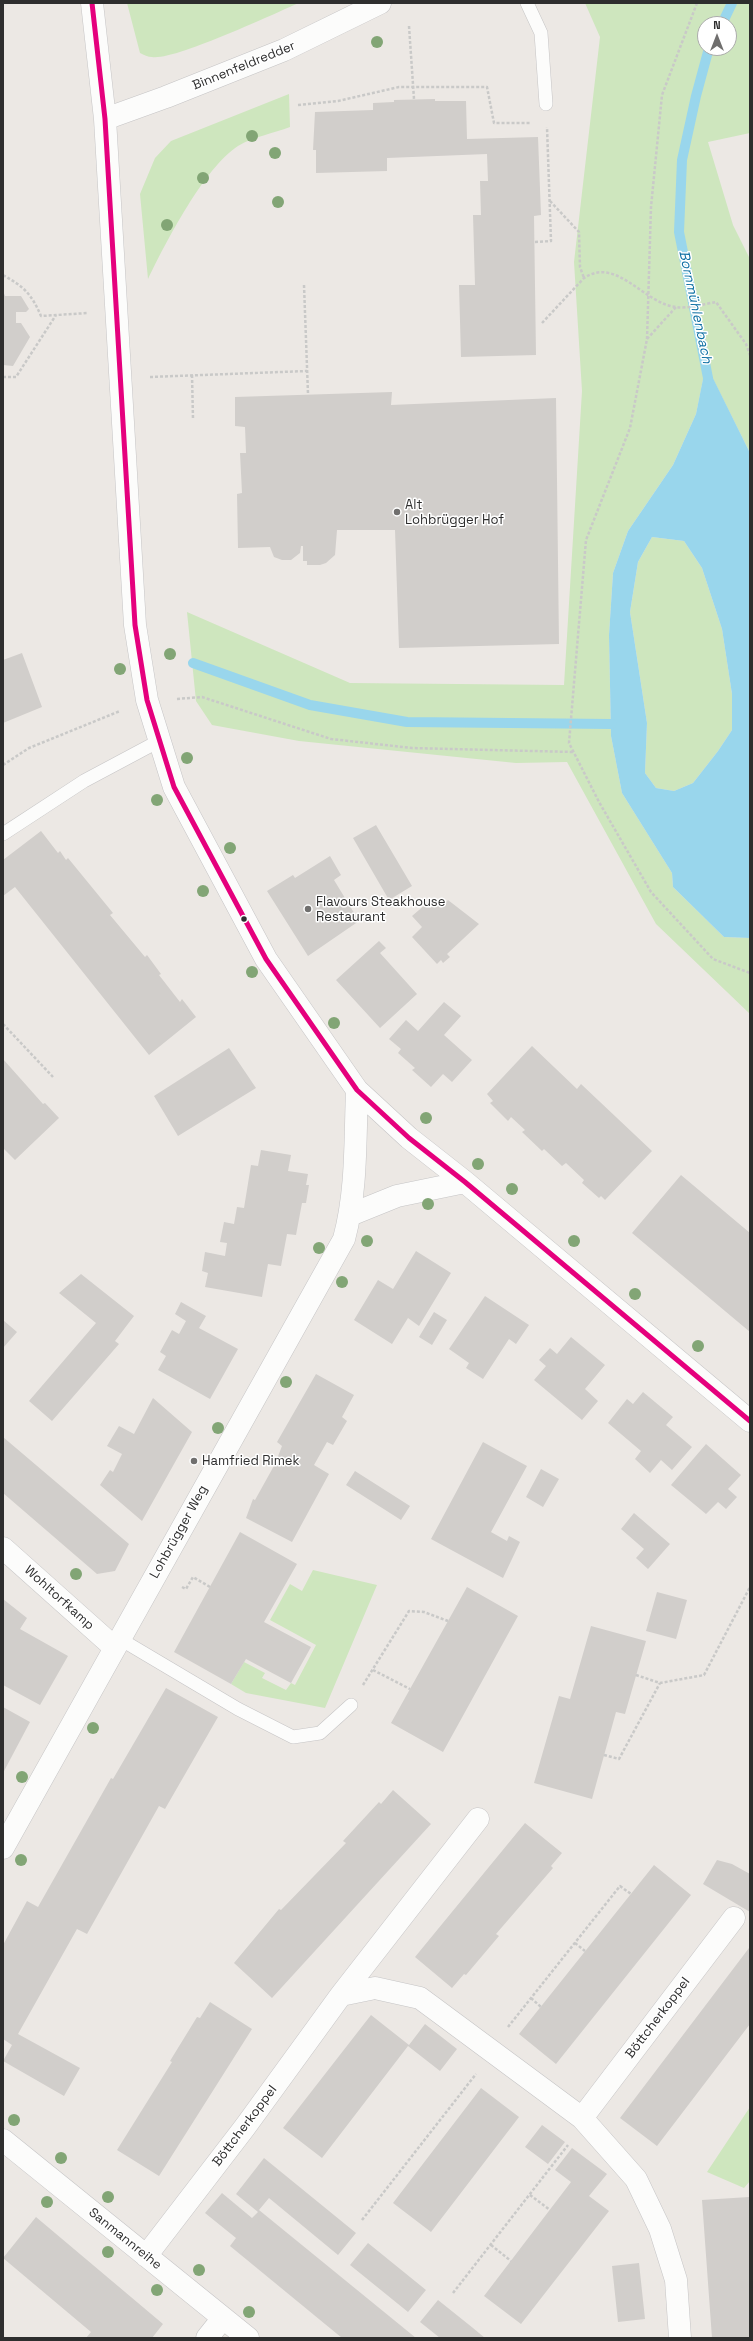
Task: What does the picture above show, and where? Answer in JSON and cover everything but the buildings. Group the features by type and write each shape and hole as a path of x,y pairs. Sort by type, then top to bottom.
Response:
{"street":[{"path":"92,3 104,119 134,618 147,700 174,787 266,959 357,1090 409,1138 465,1182 750,1421"},
{"name":"Binnenfeldredder","path":"104,119 166,97 284,50 380,3"},
{"name":"Lohbrügger Weg","path":"3,1848 344,1239 350,1215 357,1090"},
{"path":"350,1215 397,1196 465,1182"},
{"name":"Wohltorfkamp","path":"3,1548 117,1644"},
{"name":"Böttcherkoppel","path":"146,2256 245,2127 341,1995 478,1819"},
{"name":"Böttcherkoppel","path":"584,2120 734,1918"},
{"path":"341,1995 375,1988 420,1998 584,2120 636,2179 660,2229 676,2280 680,2338"},
{"name":"Sanmannreihe","path":"3,2140 248,2338"},
{"path":"207,2338 223,2318"}],"lane":[{"path":"527,3 542,33 546,104"},
{"path":"3,834 84,781 160,741"},
{"path":"117,1644 293,1737 320,1733 351,1705"}],"path":[{"path":"697,3 662,95 651,207 647,339 630,428 586,540 569,742 599,802 651,892 713,959 750,972"},
{"path":"409,26 414,99"},
{"path":"298,105 338,101 399,87 487,87 494,122 503,124 546,122"},
{"path":"535,242 551,241 546,104"},
{"path":"550,201 579,232 580,267 584,278"},
{"path":"542,323 584,278 592,273 609,272 631,283 648,297 676,307 716,302 746,344 750,354"},
{"path":"3,275 23,287 34,300 41,316 115,311"},
{"path":"304,285 308,394"},
{"path":"647,339 676,307"},
{"path":"3,377 16,377 56,315"},
{"path":"149,377 307,371"},
{"path":"192,375 193,419"},
{"path":"3,765 29,748 147,700 202,697 331,739 412,748 573,752"},
{"path":"3,1024 53,1077"},
{"path":"636,1675 660,1683 704,1675 750,1587"},
{"path":"351,1705 409,1611 424,1612 448,1621"},
{"path":"373,1670 410,1689"},
{"path":"604,1755 619,1758 660,1683"},
{"path":"362,2220 531,1998 620,1886 631,1894"},
{"path":"575,1943 585,1951"},
{"path":"531,1998 541,2006"},
{"path":"453,2292 530,2195 584,2120"},
{"path":"530,2195 550,2210"},
{"path":"490,2245 511,2261"}],"green space":[{"path":"127,3 299,3 201,45 181,52 152,57 140,53"},
{"path":"585,3 750,3 750,133 708,142 733,225 750,259 750,453 706,365 696,414 673,465 628,531 613,573 609,635 611,736 622,793 672,873 673,887 724,937 750,938 750,1014 656,924 567,762 516,763 299,741 212,725 196,701 187,612 350,683 564,685 582,391 574,262 600,37"},
{"path":"289,94 290,127 244,143 225,157 199,188 175,226 148,279 140,194 155,158 171,141"},
{"path":"652,537 684,541 702,568 722,629 732,694 732,730 693,783 674,791 656,788 645,773 647,723 630,612 638,562"},
{"path":"313,1570 377,1585 325,1708 246,1693 231,1684 244,1662 265,1673 262,1678 286,1690 291,1683 295,1685 316,1645 270,1620 290,1584 302,1591"},
{"path":"750,2107 750,2181 744,2188 707,2172"}],"water":[{"path":"706,364 750,453 750,938 724,937 673,887 672,873 622,793 611,736 609,635 613,573 628,531 673,465 696,414","holes":["652,537 684,541 702,568 722,629 732,694 732,730 693,783 674,791 656,788 645,773 647,723 630,612 638,562"]}],"waterway":[{"name":"Bornmühlenbach","path":"726,16 732,3"},
{"name":"Bornmühlenbach","path":"707,56 696,96 682,160 679,232 708,378"},
{"path":"193,663 310,705 407,722 612,724"}],"transit line":[{"path":"92,3 105,119 135,625 147,700 174,787 266,959 357,1090 409,1138 465,1182 750,1421"}],"place":[{"name":"Alt Lohbrügger Hof","path":"397,512"},
{"name":"Flavours Steakhouse Restaurant","path":"308,909"},
{"name":"Hamfried Rimek","path":"194,1461"}]}
